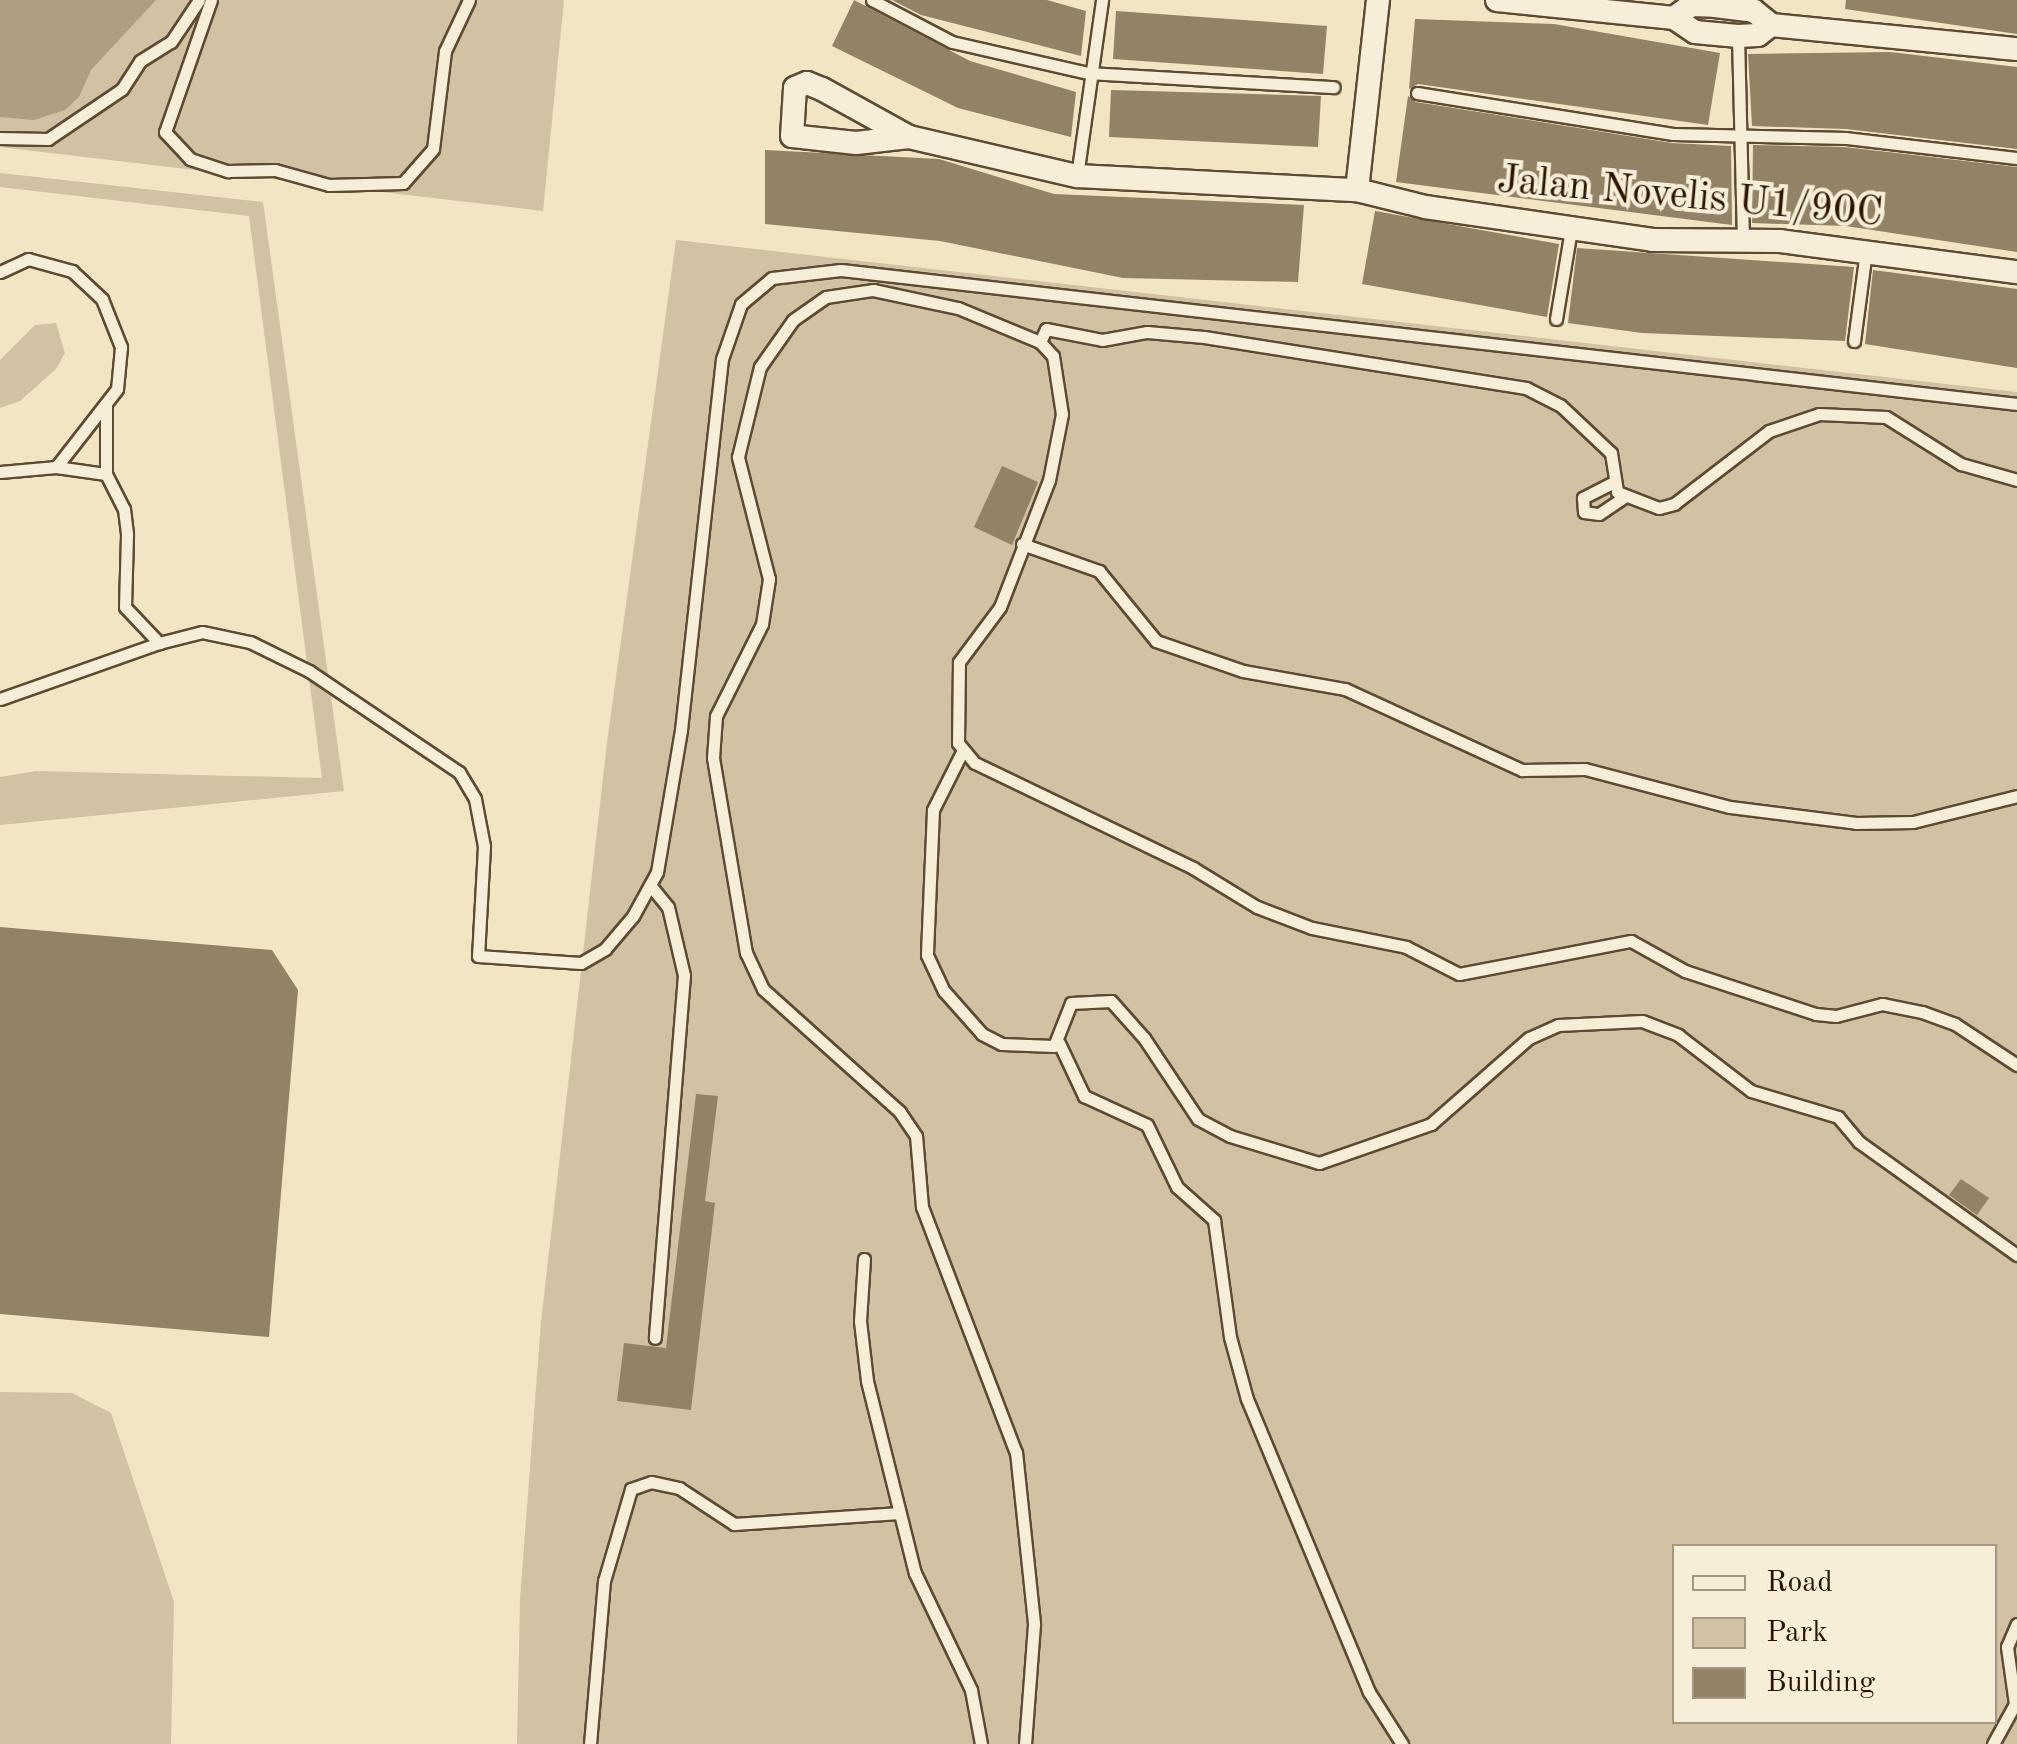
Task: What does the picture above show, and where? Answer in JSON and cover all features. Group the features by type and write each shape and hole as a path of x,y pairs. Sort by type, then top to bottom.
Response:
{"street":[{"path":"1356,190 1378,0"},
{"path":"1496,0 1674,18 1696,32 1738,36 1758,35 1771,25"},
{"path":"1674,18 1691,5 1715,3 1754,12 1771,25 2017,49"},
{"path":"807,83 822,89 908,138 856,143 792,136 796,88 807,83"},
{"name":"Jalan Novelis U1/90C","path":"908,138 1077,176 1356,190 1570,228 1866,251 2017,272"}],"lane":[{"path":"0,138 48,139 122,90 140,61 172,42 199,0"},
{"path":"211,0 165,132 190,159 215,167 275,170 329,184 403,183 433,150 444,50 468,0"},
{"path":"872,0 952,42 1089,73 1334,88"},
{"path":"1077,176 1102,0"},
{"path":"1738,36 1743,242"},
{"path":"1417,94 1674,134 1846,138 2017,158"},
{"path":"1556,318 1570,228"},
{"path":"1854,341 1866,251"},
{"path":"0,272 28,259 72,271 102,299 121,347 117,389 56,467"},
{"path":"0,699 159,643 202,632 250,642 309,671 459,772 475,800 484,846 478,956 581,962 604,949 650,885 681,730 722,358 741,304 772,278 841,270 2017,404"},
{"path":"1025,1744 1034,1623 1016,1453 922,1207 912,1124 843,1058 778,1008 746,952 711,736 767,602 769,579 738,458 771,343 826,297 858,288 958,308 1040,342 1059,379 1060,442 1000,607 959,662 961,754 933,810 927,955 944,990 982,1034 1024,1048 1059,1043"},
{"path":"1040,342 1046,329 1102,340 1147,332 1526,388 1560,405 1592,432 1614,460 1614,482 1624,497 1664,508 1768,431 1820,414 1886,417 1961,464 2017,480"},
{"path":"106,406 106,474 124,509 125,607 159,643"},
{"path":"0,472 56,467 106,474"},
{"path":"1614,482 1583,498 1584,512 1599,514 1624,497"},
{"path":"1022,544 1099,571 1156,641 1244,671 1345,689 1522,770 1585,769 1730,807 1856,824 1913,822 2017,796"},
{"path":"961,754 1118,837 1193,868 1257,907 1312,928 1406,946 1459,974 1631,941 1685,971 1816,1014 1836,1016 1882,1004 1922,1012 1955,1024 2017,1066"},
{"path":"650,885 668,907 684,975 655,1338"},
{"path":"1402,1744 1369,1692 1247,1400 1230,1337 1214,1220 1176,1187 1148,1125 1084,1096 1059,1043 1072,1003 1110,1001 1144,1038 1198,1119 1246,1142 1318,1163 1432,1124 1530,1038 1558,1024 1642,1020 1678,1034 1751,1091 1838,1117 1859,1142 2017,1254"},
{"path":"864,1259 860,1321 866,1381 915,1573 971,1690 980,1744"},
{"path":"590,1744 604,1581 631,1488 650,1482 679,1488 734,1524 900,1513"},
{"path":"1993,1744 2015,1704 2007,1647 2017,1624"}],"green space":[{"path":"0,0 564,0 543,211 0,147"},
{"path":"0,173 263,202 344,791 0,825 0,777 36,771 322,778 249,216 0,187"},
{"path":"676,240 2017,392 2017,1744 517,1744 520,1599 541,1322 607,743"},
{"path":"56,323 65,353 56,369 20,401 0,408 0,360 35,325"},
{"path":"0,1392 72,1393 111,1413 174,1602 171,1744 0,1744"}],"shaded area":[{"path":"0,0 156,0 91,70 79,97 65,110 34,120 0,117"}],"building":[{"path":"854,0 970,61 1076,92 1071,137 958,108 832,46"},
{"path":"892,0 1047,0 1086,11 1081,56 921,15"},
{"path":"1846,0 2017,0 2017,34 1845,9"},
{"path":"1116,11 1327,26 1323,74 1113,59"},
{"path":"1415,19 1554,24 1720,53 1708,125 1418,84 1409,89"},
{"path":"1890,52 2017,67 2017,149 1846,129 1752,126 1748,54"},
{"path":"1111,90 1321,96 1318,147 1109,137"},
{"path":"1408,96 1416,102 1672,143 1731,146 1732,225 1396,182"},
{"path":"1753,145 1845,147 2017,167 2017,252 1846,226 1752,223"},
{"path":"765,150 939,159 1054,194 1304,205 1298,282 1123,278 940,241 765,224"},
{"path":"1375,211 1559,244 1547,317 1362,284"},
{"path":"1577,248 1854,267 1845,341 1642,333 1568,323"},
{"path":"1873,270 2017,289 2017,368 1865,344"},
{"path":"1002,466 1038,482 1012,545 974,527"},
{"path":"0,927 272,950 298,990 269,1337 0,1314"},
{"path":"696,1094 718,1096 705,1201 715,1203 691,1410 617,1401 624,1343 666,1348"},
{"path":"1961,1179 1989,1198 1977,1215 1949,1195"}]}
